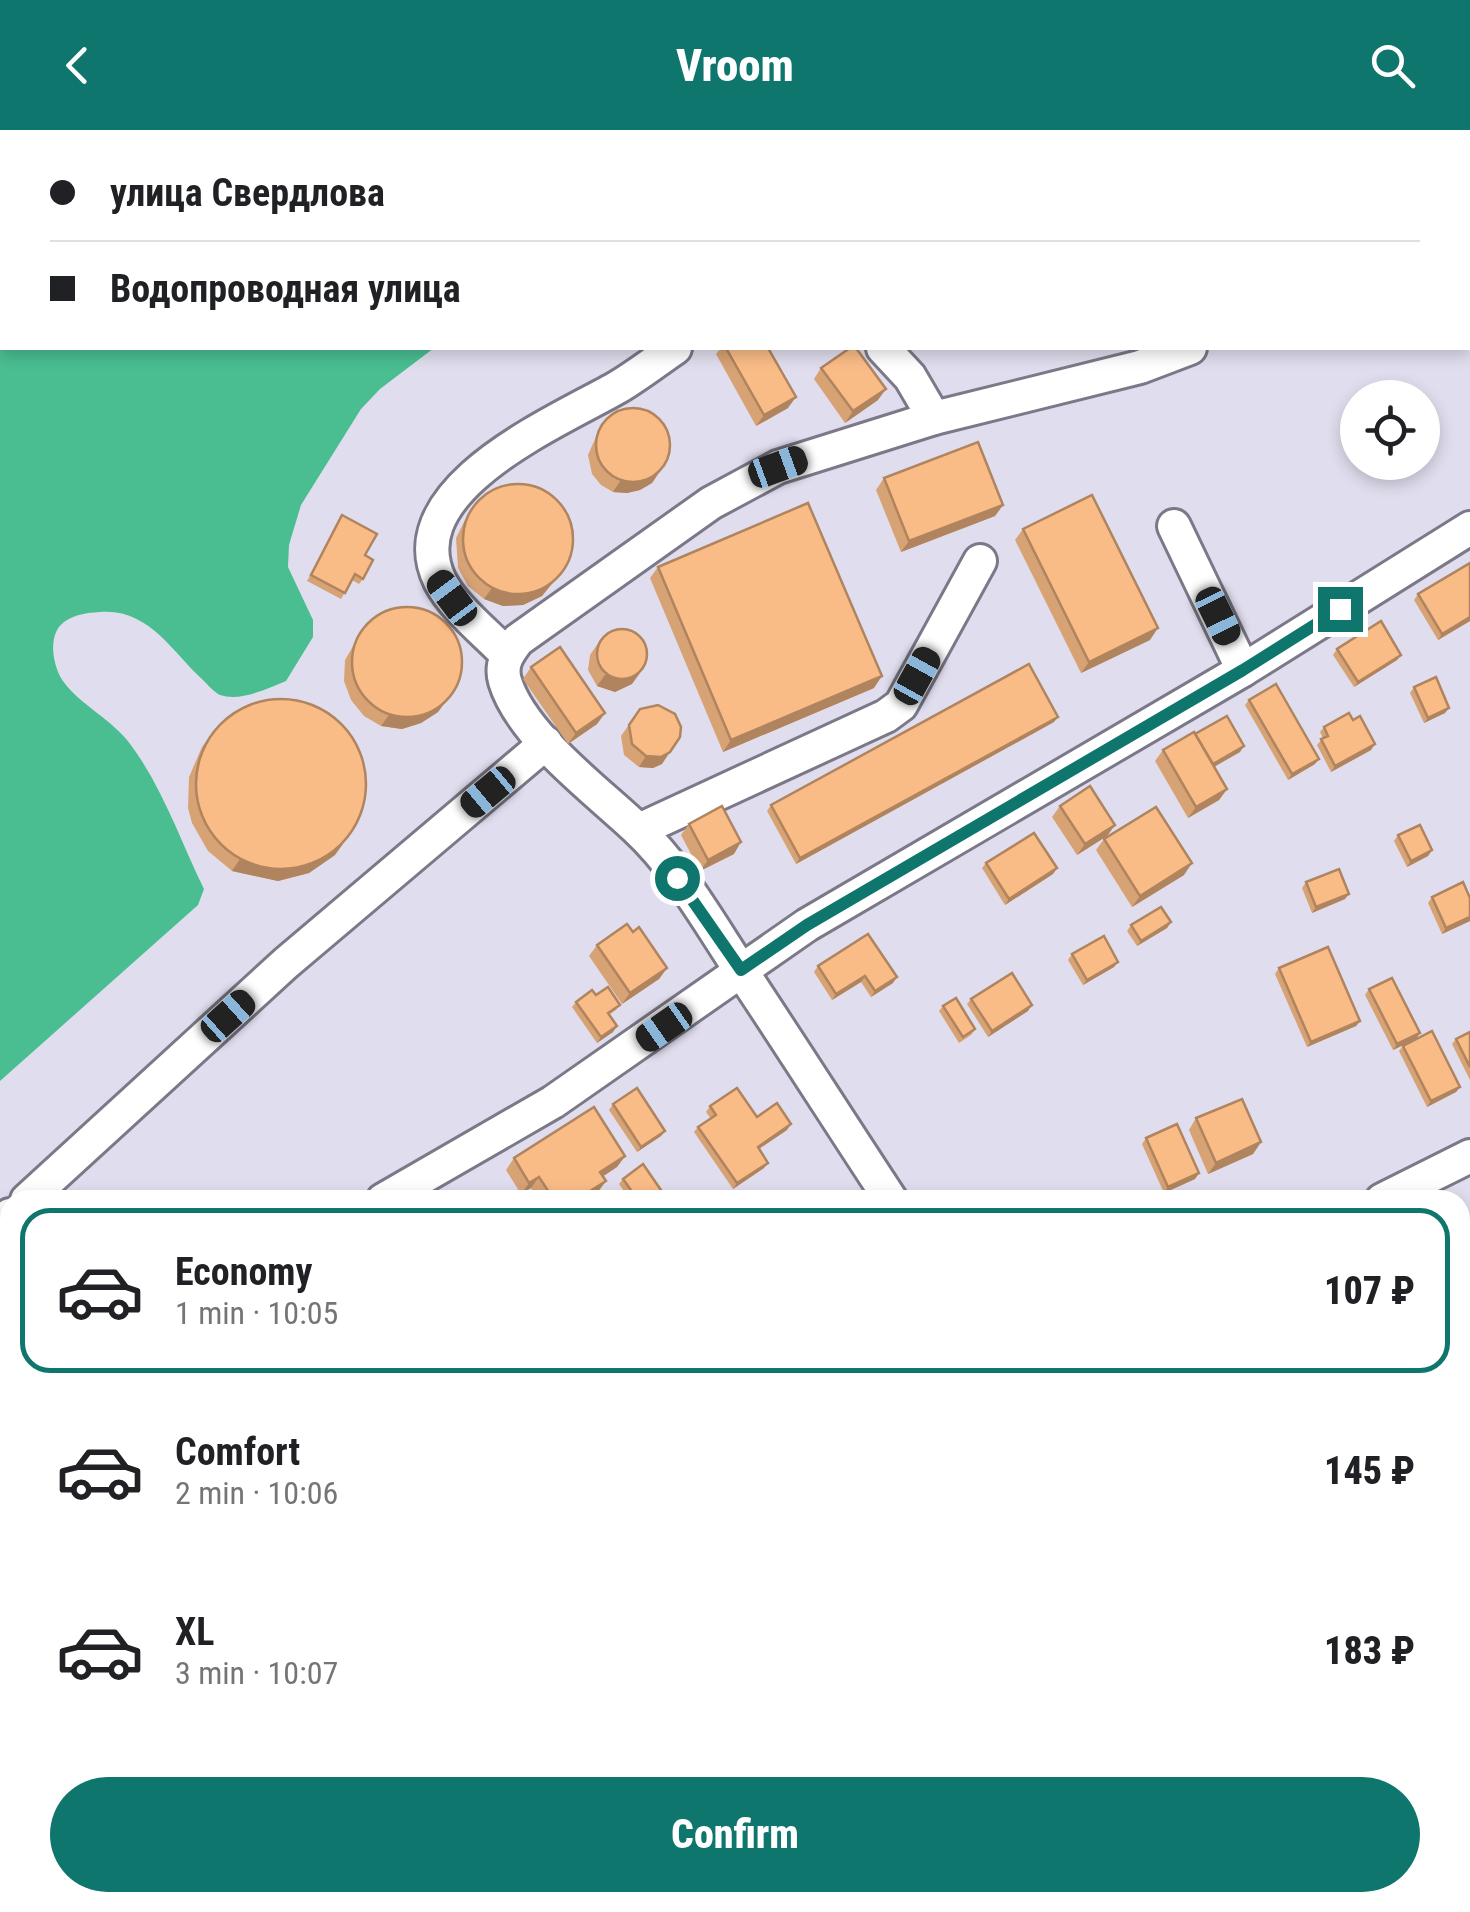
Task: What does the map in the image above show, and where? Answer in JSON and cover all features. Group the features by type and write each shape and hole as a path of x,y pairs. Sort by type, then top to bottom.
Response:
{"street":[{"path":"506,654 440,582 432,543 438,518 453,497 514,444 624,384 672,350"},
{"path":"885,350 910,377 934,418"},
{"path":"884,1190 700,908 639,830 564,765 546,743 506,684 502,669 506,654 518,640 710,503 791,462 934,418 1140,367 1185,350"},
{"path":"1174,526 1243,670"},
{"path":"400,1190 553,1102 807,925 1243,670 1470,528"},
{"path":"639,830 886,716 901,705 980,561"},
{"path":"38,1190 286,963 546,743"},
{"path":"1402,1190 1470,1156"}],"green space":[{"path":"0,350 431,350 380,389 361,409 301,505 289,545 288,567 313,620 313,637 286,681 228,697 209,686 158,634 132,617 90,613 73,617 59,627 53,648 61,678 127,740 139,757 204,889 198,905 0,1081"}],"building":[{"path":"727,350 769,350 796,397 764,415"},
{"path":"847,350 857,350 886,389 853,411 821,368"},
{"path":"633,408 659,419 670,445 659,471 633,482 607,471 596,445 607,419"},
{"path":"978,442 1003,505 909,541 884,478"},
{"path":"518,484 539,488 557,500 569,518 573,539 569,560 557,578 539,590 518,594 497,590 479,578 467,560 463,539 467,518 479,500 497,488"},
{"path":"1092,495 1158,628 1089,662 1023,529"},
{"path":"808,503 882,676 731,740 658,567"},
{"path":"342,515 377,534 365,555 373,560 363,579 355,574 345,593 311,575"},
{"path":"1470,563 1470,617 1442,634 1418,594"},
{"path":"407,607 428,611 446,623 458,641 462,662 458,683 446,701 428,713 407,717 386,713 368,701 356,683 352,662 356,641 368,623 386,611"},
{"path":"1381,621 1401,655 1358,682 1337,649"},
{"path":"622,629 640,636 647,654 640,672 622,679 604,672 597,654 604,636"},
{"path":"560,647 605,713 576,733 531,667"},
{"path":"1029,664 1058,717 800,858 771,805"},
{"path":"1436,677 1449,708 1428,718 1414,687"},
{"path":"1276,684 1319,759 1292,774 1249,700"},
{"path":"281,699 313,706 341,724 359,752 366,784 359,816 341,844 313,862 281,869 249,862 221,844 203,816 196,784 203,752 221,724 249,706"},
{"path":"658,705 675,714 681,727 680,737 670,752 661,757 646,756 632,744 629,725 640,709"},
{"path":"1349,713 1353,720 1360,716 1375,744 1335,766 1321,739 1328,736 1324,727"},
{"path":"1227,716 1244,746 1213,764 1195,734"},
{"path":"1194,732 1227,789 1196,807 1163,750"},
{"path":"1090,786 1115,825 1085,844 1060,806"},
{"path":"722,806 741,842 708,860 689,824"},
{"path":"1156,807 1192,863 1140,896 1104,839"},
{"path":"1420,825 1432,850 1411,861 1398,835"},
{"path":"1034,833 1057,868 1009,899 986,863"},
{"path":"1339,869 1349,894 1316,907 1306,882"},
{"path":"1463,882 1470,898 1470,917 1446,928 1432,897"},
{"path":"1161,907 1171,922 1141,941 1131,925"},
{"path":"627,924 633,932 639,927 667,968 630,993 597,945"},
{"path":"868,934 897,977 875,991 865,976 836,994 818,966"},
{"path":"1104,936 1118,962 1087,980 1072,954"},
{"path":"1328,947 1360,1021 1311,1042 1279,968"},
{"path":"1012,973 1032,1005 992,1031 971,999"},
{"path":"1392,978 1420,1033 1397,1044 1369,989"},
{"path":"608,987 620,1005 608,1013 617,1026 601,1037 576,1002 592,990 596,995"},
{"path":"956,998 975,1029 963,1037 943,1006"},
{"path":"1432,1031 1460,1087 1431,1101 1403,1046"},
{"path":"1470,1032 1470,1067 1456,1039"},
{"path":"637,1088 665,1131 641,1147 613,1104"},
{"path":"737,1088 757,1117 777,1103 791,1124 758,1147 768,1163 737,1183 698,1127 716,1115 710,1106"},
{"path":"1242,1099 1261,1142 1216,1163 1196,1118"},
{"path":"594,1107 625,1156 600,1172 606,1181 592,1190 547,1190 539,1177 529,1183 514,1158"},
{"path":"1177,1124 1199,1173 1168,1187 1146,1138"},
{"path":"643,1164 661,1190 631,1190 623,1179"}],"route":[{"path":"677,878 741,970 807,925 1243,670 1340,609"}]}
